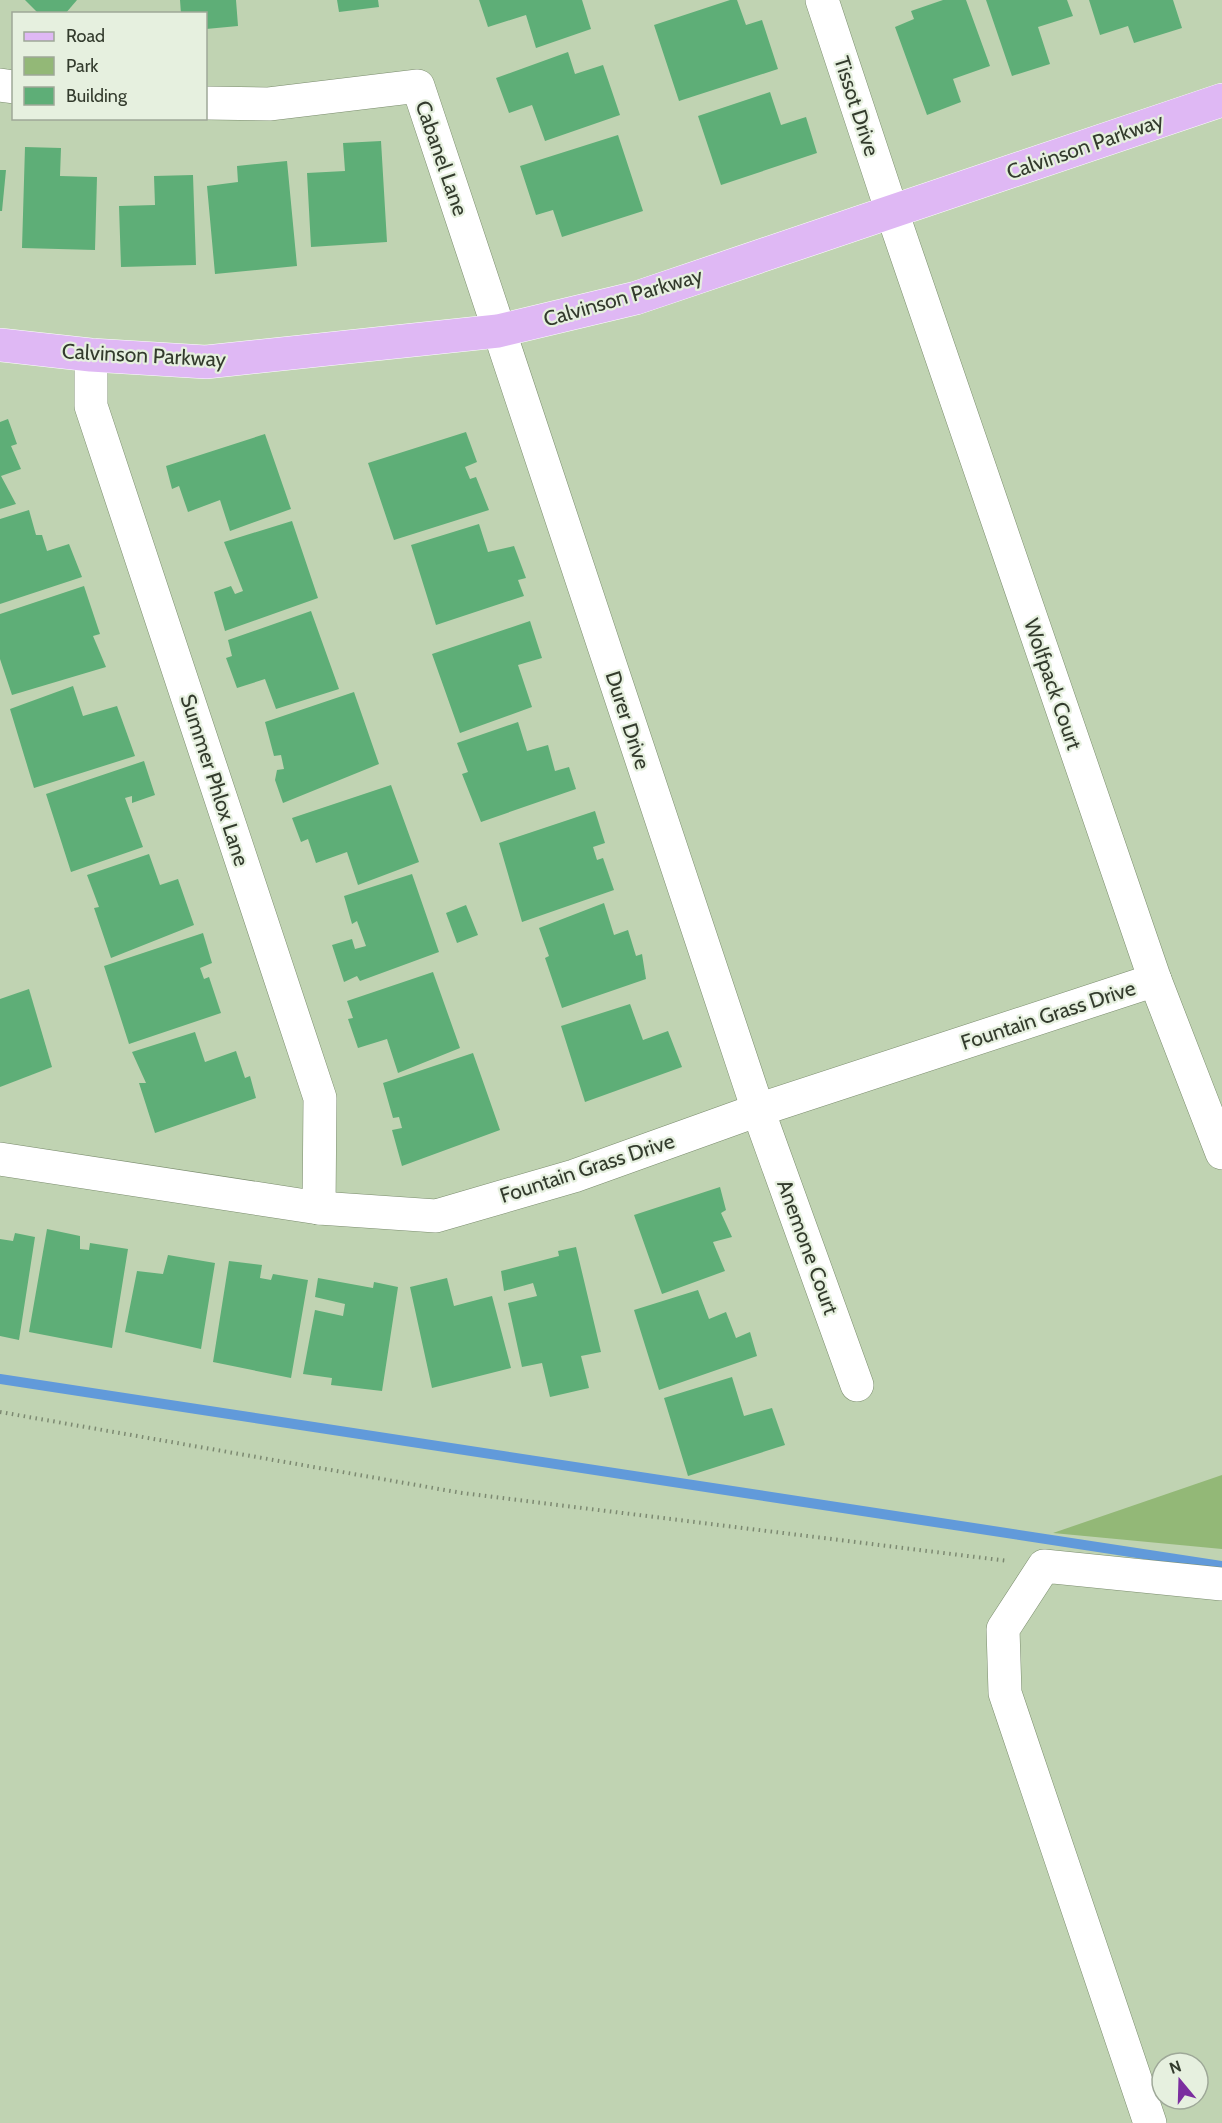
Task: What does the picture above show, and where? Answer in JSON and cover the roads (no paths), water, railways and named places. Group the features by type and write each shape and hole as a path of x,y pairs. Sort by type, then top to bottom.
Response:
{"main road":[{"name":"Calvinson Parkway","path":"0,345 91,355 206,362 498,331 636,298 1222,100"}],"street":[{"name":"Tissot Drive","path":"822,0 891,212"},
{"name":"Cabanel Lane","path":"207,103 269,104 418,86 498,331"},
{"name":"Wolfpack Court","path":"891,212 1155,980 1222,1153"},
{"name":"Durer Drive","path":"498,331 758,1110"},
{"name":"Summer Phlox Lane","path":"91,355 91,406 320,1098 319,1208"},
{"name":"Fountain Grass Drive","path":"0,1159 319,1208 436,1216 574,1176 758,1110 1155,980"},
{"name":"Anemone Court","path":"758,1110 856,1385"},
{"path":"1150,2123 1005,1693 1004,1629 1044,1566 1222,1584"}],"waterway":[{"path":"0,1379 1222,1566"}]}
